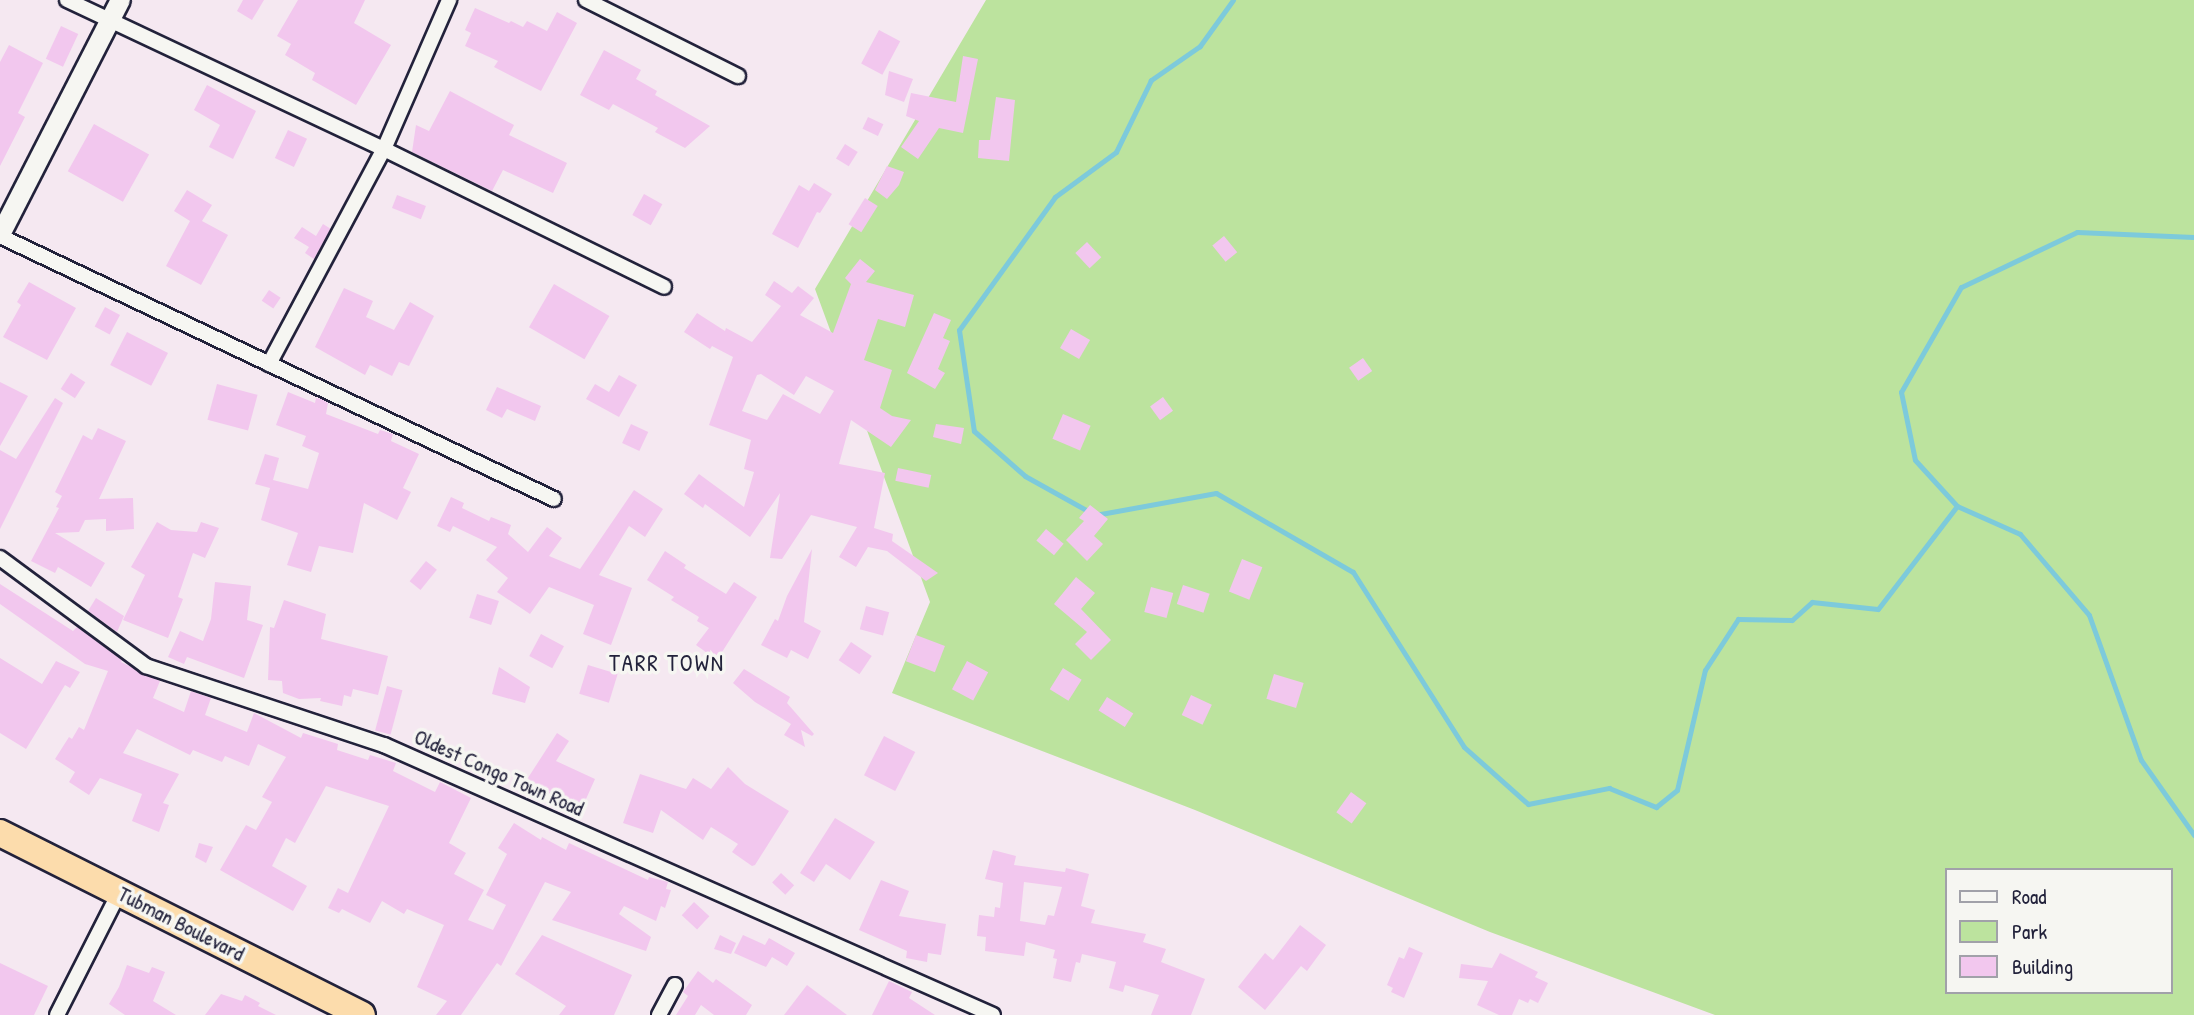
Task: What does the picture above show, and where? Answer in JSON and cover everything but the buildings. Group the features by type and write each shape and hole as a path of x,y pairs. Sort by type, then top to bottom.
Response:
{"highway":[{"name":"Tubman Boulevard","path":"0,834 346,1011"}],"street":[{"path":"67,0 384,149 664,287"},
{"path":"120,0 0,235 554,499"},
{"path":"269,364 384,149 449,0"},
{"path":"586,0 738,76"},
{"name":"Oldest Congo Town Road","path":"0,558 146,666 384,745 993,1015"},
{"path":"57,1015 119,893"},
{"path":"659,1015 675,985"}],"green space":[{"path":"986,0 2194,0 2194,1015 1715,1015 1490,932 1195,810 892,693 930,602 815,289"}],"waterway":[{"path":"1233,0 1200,46 1151,80 1116,152 1055,197 959,330 974,431 1025,476 1095,515 1216,493 1353,572 1464,747 1528,804 1609,788 1656,807 1677,790 1705,670 1738,619 1792,620 1812,602 1878,609 1957,506"},
{"path":"2194,237 2077,232 1961,287 1901,392 1915,460 1957,506 2020,534 2089,615 2141,760 2194,835"}],"district":[{"name":"TARR TOWN","path":"667,663"}]}
